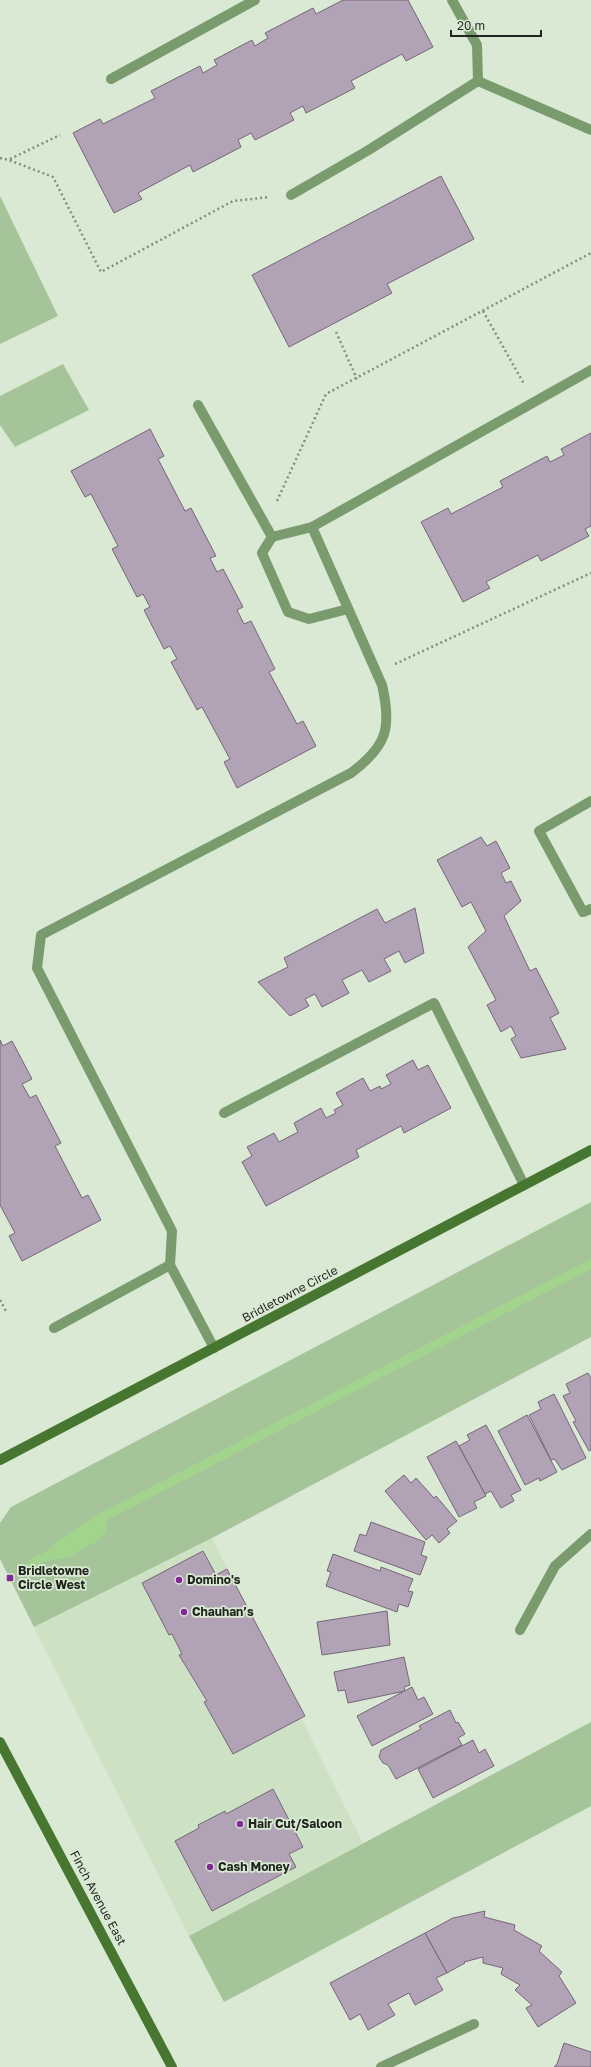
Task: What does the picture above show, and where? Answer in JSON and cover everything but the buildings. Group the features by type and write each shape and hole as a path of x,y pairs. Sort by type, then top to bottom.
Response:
{"street":[{"path":"111,79 255,0"},
{"path":"452,0 477,45 478,81"},
{"path":"478,81 591,130"},
{"path":"291,195 367,151 478,81"},
{"path":"348,609 309,619 288,612 262,553 272,537 312,527 591,370"},
{"path":"198,405 272,537"},
{"path":"214,1348 170,1265 172,1231 37,968 41,935 351,773 368,760 387,729 388,708 377,672 312,527"},
{"path":"591,801 539,831 583,912 591,908"},
{"path":"224,1113 434,1003 524,1185"},
{"name":"Bridletowne Circle","path":"0,1460 591,1150"},
{"path":"54,1328 170,1265"},
{"path":"520,1630 554,1566 591,1534"},
{"name":"Finch Avenue East","path":"0,1742 172,2067"},
{"path":"381,2067 474,2024"}],"path":[{"path":"9,160 60,135"},
{"path":"0,158 53,177 101,272 233,201 291,195"},
{"path":"266,524 326,394 357,379 591,253"},
{"path":"483,311 534,402"},
{"path":"336,332 357,379"},
{"path":"377,672 591,573"},
{"path":"0,1300 6,1312"}],"shaded area":[{"path":"0,196 58,316 0,344"},
{"path":"63,364 89,410 15,447 0,425 0,396"},
{"path":"591,1202 591,1337 212,1538 34,1627 0,1559 0,1523 11,1507"},
{"path":"102,1512 106,1519 106,1533 99,1540 69,1557 46,1561 28,1569 24,1566 30,1559 46,1552 60,1539"},
{"path":"212,1538 363,1843 189,1936 34,1627"},
{"path":"591,1722 591,1806 224,2002 189,1936"}],"waterway":[{"path":"105,1516 591,1264"}],"place":[{"name":"Bridletowne Circle West","path":"10,1578"},
{"name":"Domino's","path":"179,1580"},
{"name":"Chauhan’s","path":"184,1612"},
{"name":"Hair Cut/Saloon","path":"240,1824"},
{"name":"Cash Money","path":"210,1867"}]}
